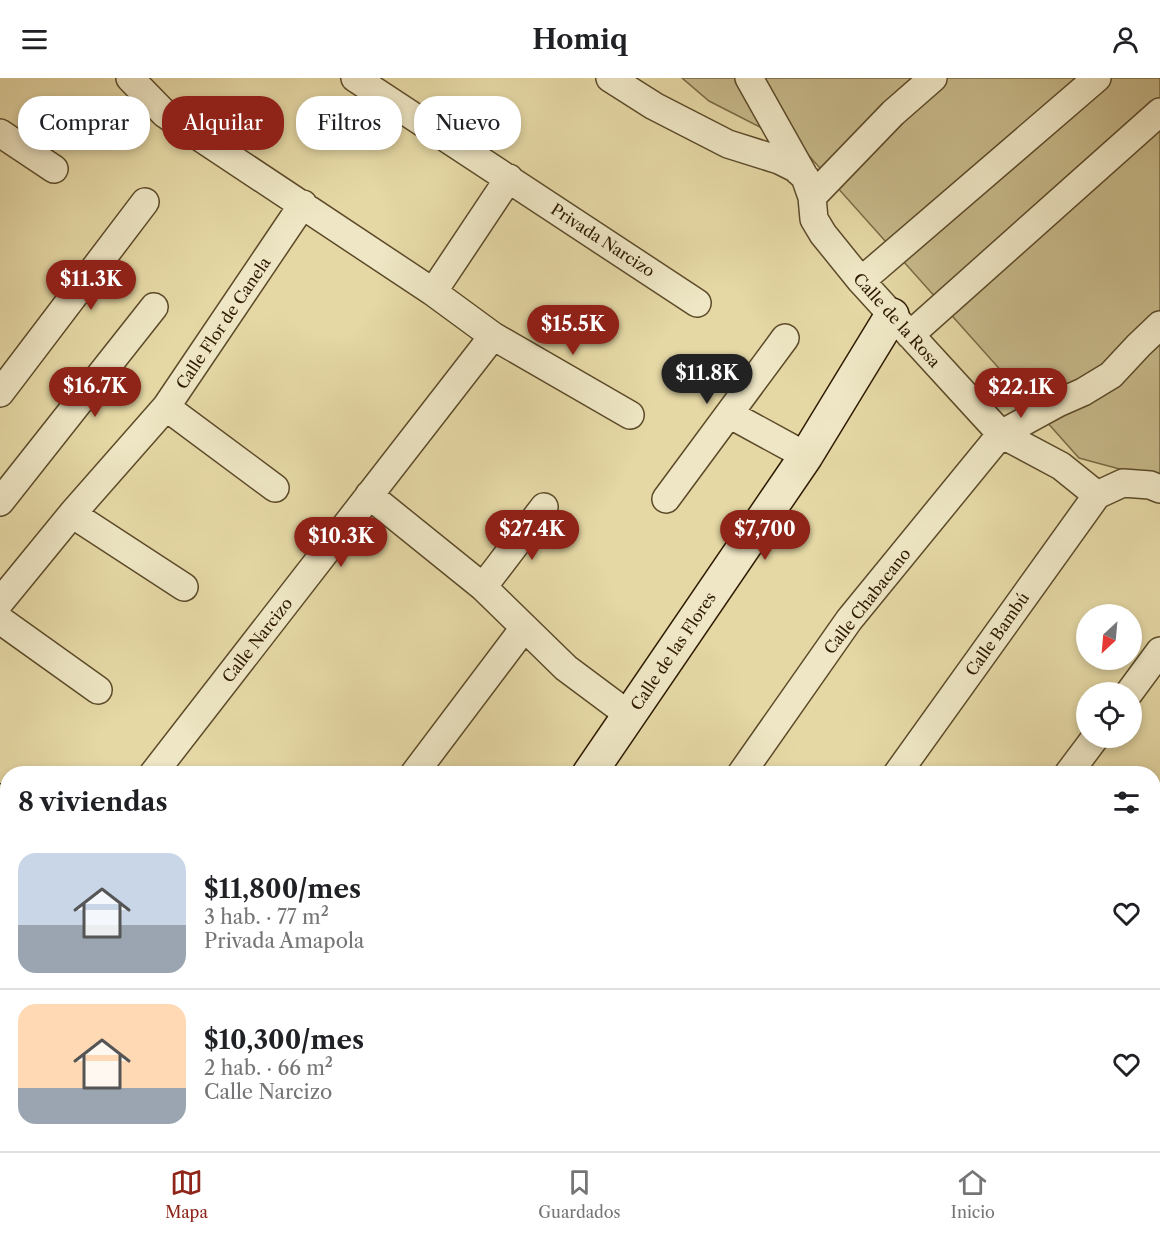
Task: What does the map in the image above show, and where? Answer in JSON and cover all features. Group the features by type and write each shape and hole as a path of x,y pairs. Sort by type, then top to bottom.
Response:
{"street":[{"path":"130,78 165,114 303,204 433,292 493,336 630,416"},
{"name":"Privada Narcizo","path":"356,78 697,303"},
{"path":"610,78 654,106 728,144 779,160 795,168 808,187 933,78"},
{"name":"Calle de la Rosa","path":"749,78 808,187 814,219 823,234 861,281 1001,434 1060,466 1096,495"},
{"path":"861,281 1097,78"},
{"path":"901,325 1160,112"},
{"path":"0,133 54,169"},
{"path":"433,292 509,178"},
{"path":"0,393 145,202"},
{"name":"Calle Flor de Canela","path":"0,602 72,514 166,407 303,204"},
{"path":"0,502 154,307"},
{"name":"Calle de las Flores","path":"595,766 806,456 901,325"},
{"path":"1001,434 1058,403 1083,393 1111,375 1160,325"},
{"name":"Calle Narcizo","path":"159,766 493,336"},
{"path":"666,499 785,338"},
{"path":"166,407 275,488"},
{"path":"729,414 806,456"},
{"name":"Calle Chabacano","path":"747,766 849,620 1001,434"},
{"path":"1096,495 1124,483 1150,485 1160,489"},
{"path":"369,495 483,587 566,668 629,716"},
{"name":"Calle Bambú","path":"903,766 1096,495"},
{"path":"483,587 544,507"},
{"path":"72,514 184,587"},
{"path":"0,620 98,690"},
{"path":"420,766 524,628"},
{"path":"1137,682 1160,651"},
{"path":"1074,766 1088,748"}],"shaded area":[{"path":"682,78 1160,78 1160,480 1079,458 803,149 709,101"}]}
